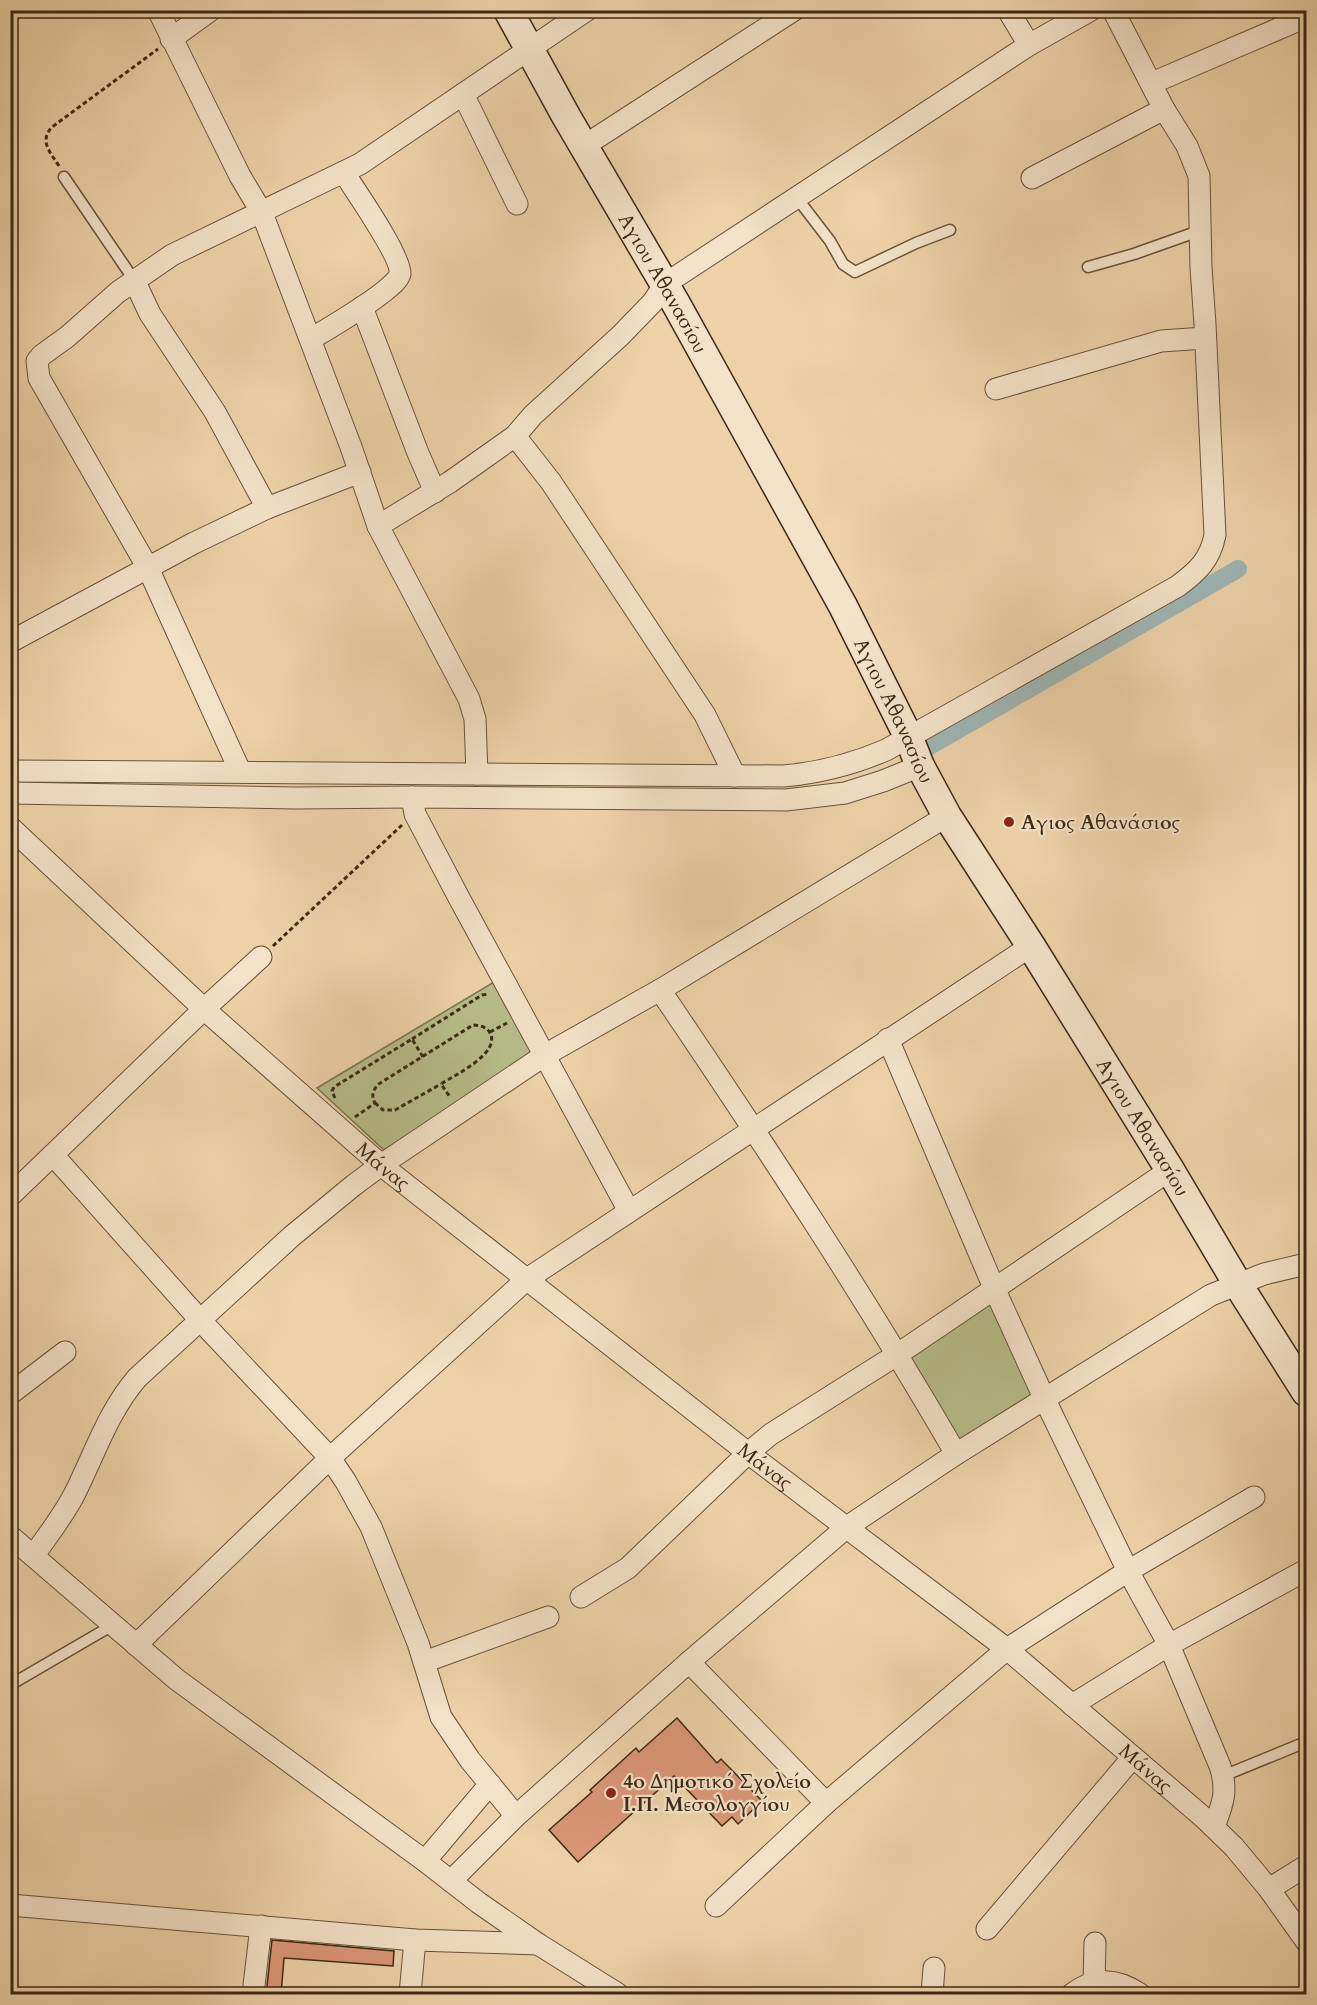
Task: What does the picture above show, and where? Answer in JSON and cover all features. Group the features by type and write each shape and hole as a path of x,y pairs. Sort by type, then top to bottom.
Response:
{"main road":[{"name":"Αγιου Αθανασίου","path":"508,10 665,284 843,606 909,738 920,766 947,816 1032,946 1306,1392"}],"street":[{"path":"158,10 240,176 262,213 311,339 378,526 469,699 475,718 477,774"},
{"path":"171,39 212,10"},
{"path":"240,771 148,568 39,378 38,361 42,355 67,337 134,280 180,250 344,173 386,148 587,10"},
{"path":"584,146 794,10"},
{"path":"1008,10 1029,45"},
{"path":"378,526 435,492 514,436 533,415 620,336 653,302 665,284 1029,45 1091,10"},
{"path":"10,771 783,776 826,771 862,760 909,738 1178,586 1203,564 1212,550 1215,535 1199,231 1201,184 1187,146 1164,109 1113,10"},
{"path":"1152,83 1306,17"},
{"path":"463,94 518,204"},
{"path":"1032,177 1164,109"},
{"path":"311,339 362,307 398,279 400,267 393,252 344,173"},
{"path":"134,280 150,315 216,412 267,508"},
{"path":"362,307 435,492"},
{"path":"996,389 1161,341 1205,338"},
{"path":"514,436 550,482 705,715 735,776"},
{"path":"10,642 194,543 267,508 360,472"},
{"path":"10,793 295,798 413,806 786,800 844,793 884,781 920,766"},
{"path":"413,806 458,896 629,1211"},
{"path":"34,1555 70,1502 114,1409 137,1378 292,1236 354,1185 545,1055 660,990 947,816"},
{"name":"Μάνας","path":"10,827 204,1009 347,1118 381,1165 748,1453 1007,1649 1133,1757 1234,1847 1269,1889 1306,1941"},
{"path":"136,1645 330,1458 527,1279 1032,946"},
{"path":"10,1196 261,957"},
{"path":"660,990 754,1129 898,1354 956,1454"},
{"path":"888,1039 994,1288 1045,1400 1128,1571 1169,1645 1223,1776 1225,1794 1214,1827"},
{"path":"53,1155 201,1321 330,1458 371,1527 424,1662 441,1717 516,1816"},
{"path":"581,1597 628,1568 748,1453 780,1428 898,1354 1170,1170"},
{"path":"451,1881 516,1816 689,1662 846,1527 956,1454 1211,1296 1237,1283 1306,1264"},
{"path":"10,1394 65,1352"},
{"path":"716,1906 826,1803 1007,1649 1128,1571 1254,1497"},
{"path":"10,1536 177,1678 479,1903 618,1995"},
{"path":"1072,1705 1169,1645 1306,1570"},
{"path":"424,1662 548,1617"},
{"path":"689,1662 826,1803"},
{"path":"987,1929 1133,1757"},
{"path":"424,1861 490,1784"},
{"path":"1269,1889 1306,1866"},
{"path":"10,1905 415,1940 538,1944"},
{"path":"253,1995 261,1926"},
{"path":"410,1995 415,1940"},
{"path":"1094,1982 1095,1942"},
{"path":"932,1995 934,1968"},
{"path":"1072,1995 1094,1982 1121,1984 1140,1995"}],"lane":[{"path":"64,177 134,280"},
{"path":"797,198 830,241 841,260 855,272 916,243 950,230"},
{"path":"1088,267 1134,254 1199,231"},
{"path":"10,1685 113,1625"},
{"path":"1223,1776 1306,1742"}],"path":[{"path":"64,177 50,152 45,139 46,134 52,127 171,39"},
{"path":"261,957 385,840 413,806"},
{"path":"341,1103 333,1096 334,1087 482,995 493,996"},
{"path":"509,1022 513,1030"},
{"path":"473,1025 478,1025 490,1032 491,1040 487,1054 441,1084 395,1110 383,1110 375,1103 372,1098 377,1085 423,1057 473,1025"},
{"path":"412,1039 423,1057"},
{"path":"441,1084 460,1112"},
{"path":"347,1118 375,1103"},
{"path":"347,1118 362,1122"}],"green space":[{"path":"494,982 534,1055 384,1150 317,1088"},
{"path":"992,1298 1034,1393 954,1443 902,1359"}],"building":[{"name":"4ο Δημοτικό Σχολείο Ι.Π. Μεσολογγίου","path":"677,1718 717,1763 721,1759 762,1801 738,1824 732,1817 722,1826 674,1776 578,1862 549,1830 592,1792 590,1790 636,1748 639,1752"},
{"path":"272,1940 394,1951 393,1966 284,1958 281,1995 266,1995"}],"waterway":[{"path":"928,747 1238,569"}],"place":[{"name":"Αγιος Αθανάσιος","path":"1009,822"},
{"name":"4ο Δημοτικό Σχολείο Ι.Π. Μεσολογγίου","path":"611,1793"}]}
